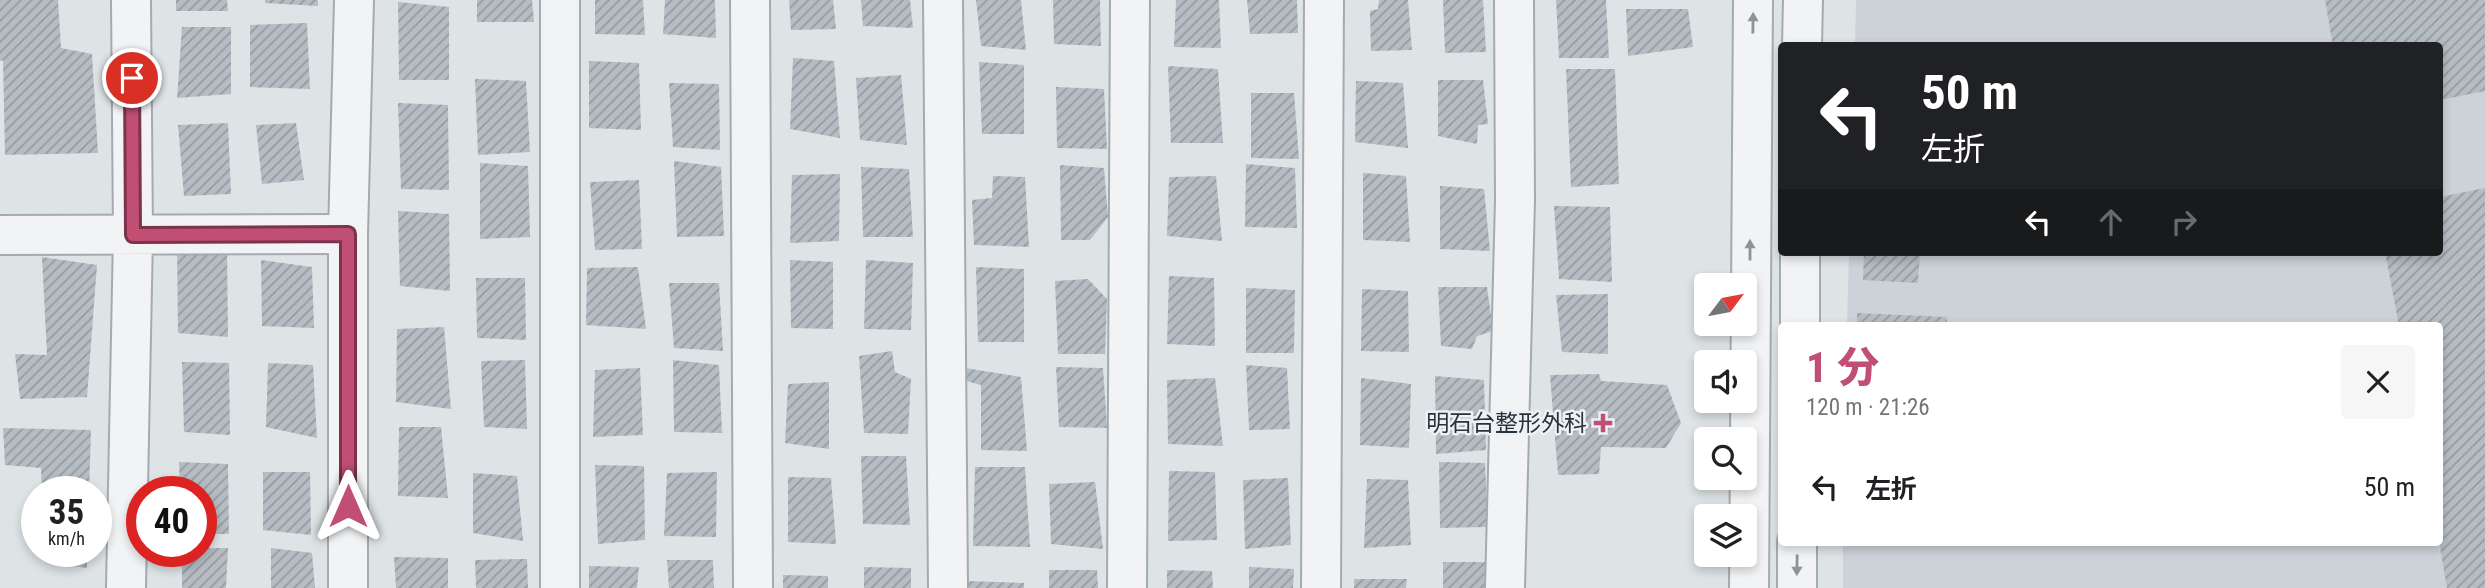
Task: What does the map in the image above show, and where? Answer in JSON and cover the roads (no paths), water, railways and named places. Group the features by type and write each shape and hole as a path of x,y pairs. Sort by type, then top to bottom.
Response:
{"street":[{"path":"126,588 133,235 131,0"},
{"path":"348,588 348,234 354,0"},
{"path":"560,0 560,588"},
{"path":"750,0 753,588"},
{"path":"943,0 948,588"},
{"path":"1127,588 1130,0"},
{"path":"1321,588 1324,0"},
{"path":"1505,588 1514,214 1514,0"},
{"path":"1749,588 1753,0"},
{"path":"1802,42 1803,0"},
{"path":"0,235 348,234"},
{"path":"1800,256 1800,322"},
{"path":"1797,546 1797,588"}],"place":[{"name":"明石台整形外科","path":"1603,423"}]}
